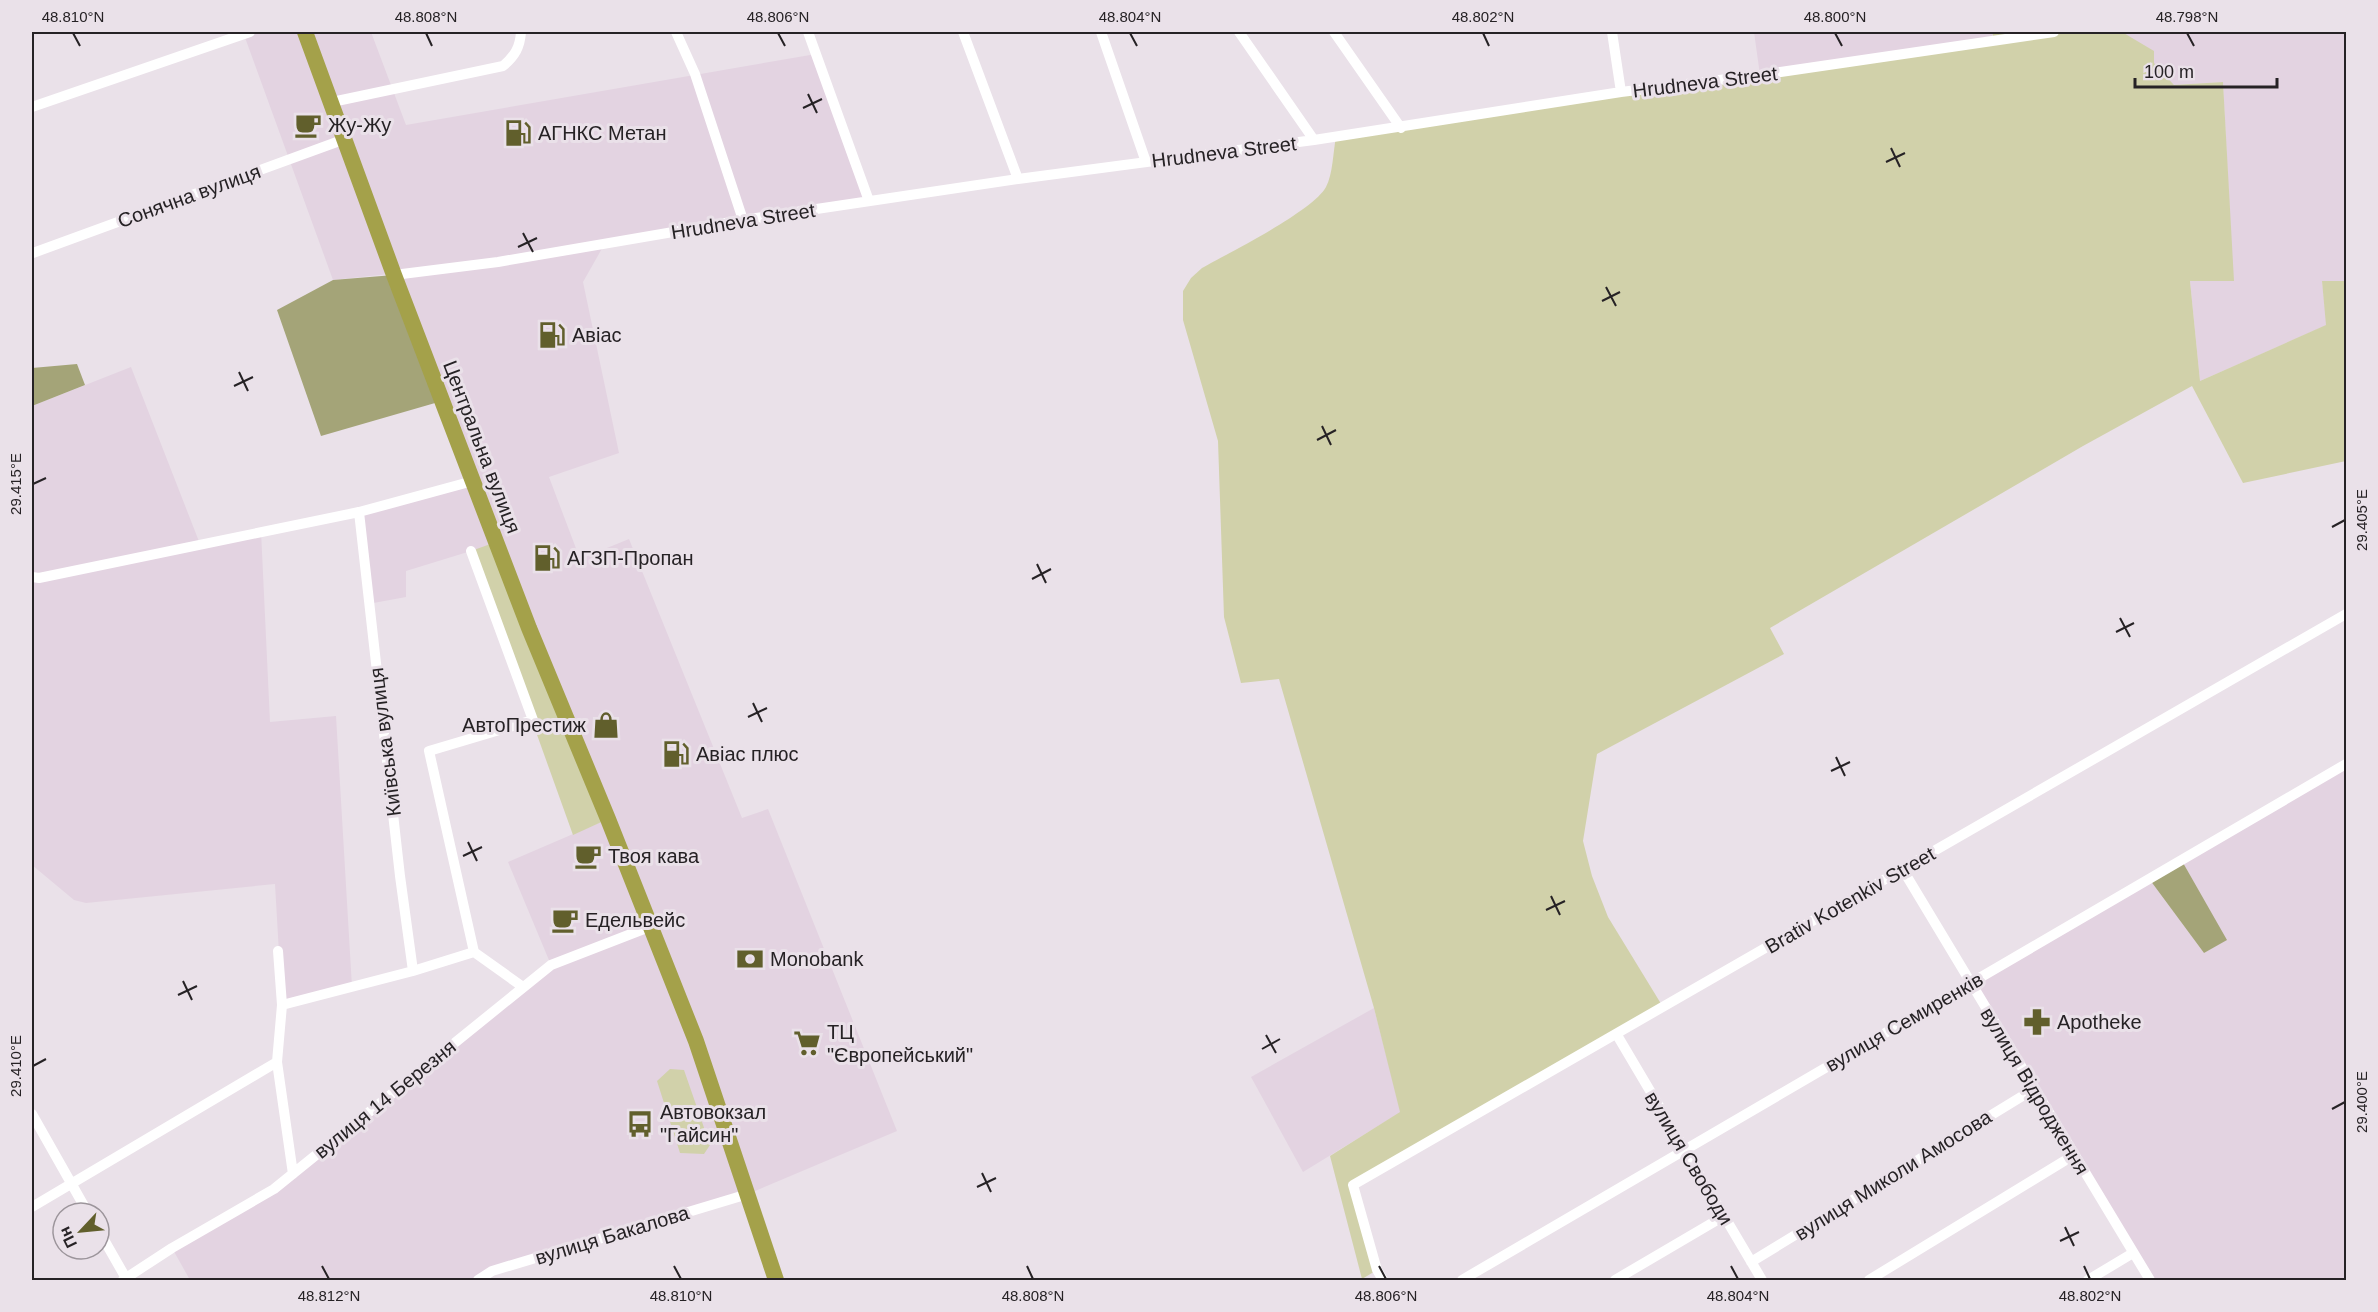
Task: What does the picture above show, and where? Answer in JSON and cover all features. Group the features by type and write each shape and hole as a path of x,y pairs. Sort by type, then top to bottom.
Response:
{"highway":[{"name":"Центральна вулиця","path":"305,32 394,275 529,628 609,819 696,1041 776,1281"}],"street":[{"path":"32,106 250,32"},
{"path":"332,102 503,66 519,48 521,32"},
{"path":"676,32 695,74 743,220"},
{"path":"808,32 869,201"},
{"path":"963,32 1018,179"},
{"path":"1101,32 1146,162"},
{"path":"1239,32 1314,141"},
{"path":"1334,32 1401,128"},
{"path":"1612,32 1621,92"},
{"name":"Hrudneva Street","path":"394,275 510,260 743,220 1018,179 1314,141 1621,92 1760,75 2054,32"},
{"name":"Сонячна вулиця","path":"33,253 345,138"},
{"path":"32,577 39,578 358,512 473,481"},
{"name":"Київська вулиця","path":"358,512 413,971"},
{"path":"471,551 533,720 429,751 474,952 523,987"},
{"name":"Brativ Kotenkiv Street","path":"1383,1281 1377,1270 1353,1185 2346,614"},
{"name":"вулиця Семиренків","path":"1462,1281 1684,1149 2346,764"},
{"name":"вулиця Відродження","path":"1903,870 2150,1281"},
{"name":"вулиця 14 Березня","path":"126,1280 172,1248 274,1189 551,964 650,927"},
{"path":"278,951 282,1005 277,1062 293,1174"},
{"path":"282,1005 413,971 474,952"},
{"name":"вулиця Свободи","path":"1617,1035 1762,1281"},
{"path":"32,1207 277,1062"},
{"name":"вулиця Миколи Амосова","path":"1751,1262 2034,1089"},
{"path":"32,1114 81,1201"},
{"path":"1869,1281 2074,1155"},
{"name":"вулиця Бакалова","path":"478,1281 492,1271 748,1194"},
{"path":"1615,1281 1724,1216"},
{"path":"111,1253 126,1280"},
{"path":"2088,1281 2133,1253"}],"shaded area":[{"path":"243,32 371,32 406,125 816,54 869,201 604,245 583,282 619,453 549,477 580,559 629,539 742,818 768,809 897,1131 748,1194 478,1280 190,1280 172,1248 274,1189 551,965 508,862 608,819 471,551 406,571 406,597 368,604 359,512 473,481 394,275 445,268 333,280"},
{"path":"1754,32 1992,32 1993,40 1760,75"},
{"path":"2122,32 2346,32 2346,281 2322,281 2327,325 2200,381 2190,281 2233,281 2223,82 2174,85"},
{"path":"131,367 200,544 261,531 270,722 336,716 352,987 282,1005 275,884 86,903 74,900 32,865 32,406"},
{"path":"2346,764 2346,1280 2150,1280 1970,983 2150,880 2204,953 2226,940 2182,861"},
{"path":"1374,1008 1401,1112 1303,1172 1251,1077"}],"green space":[{"path":"1992,32 2122,32 2154,51 2154,63 2174,85 2223,82 2234,281 2190,281 2200,381 2326,325 2322,281 2346,281 2346,461 2243,483 2192,386 2083,446 1770,628 1784,654 1597,754 1583,841 1592,876 1608,917 1663,1007 1353,1185 1377,1270 1362,1279 1330,1156 1400,1112 1374,1008 1279,679 1241,683 1224,617 1218,441 1183,320 1183,291 1191,278 1202,268 1269,231 1318,197 1328,182 1336,137 1994,40"},
{"path":"394,275 442,401 321,436 277,310 333,280"},
{"path":"77,364 85,385 32,406 32,368"},
{"path":"496,542 608,819 573,835 471,551"},
{"path":"2182,861 2227,940 2204,953 2150,880"},
{"path":"670,1069 684,1070 710,1145 704,1154 680,1153 657,1081"}],"place":[{"name":"Жу-Жу","path":"308,125"},
{"name":"АГНКС Метан","path":"518,133"},
{"name":"Авіас","path":"552,335"},
{"name":"АГЗП-Пропан","path":"547,558"},
{"name":"АвтоПрестиж","path":"606,725"},
{"name":"Авіас плюс","path":"676,754"},
{"name":"Твоя кава","path":"588,856"},
{"name":"Едельвейс","path":"565,920"},
{"name":"Monobank","path":"750,959"},
{"name":"Apotheke","path":"2037,1022"},
{"name":"ТЦ \"Європейський\"","path":"807,1043"},
{"name":"Автовокзал \"Гайсин\"","path":"640,1124"}]}
